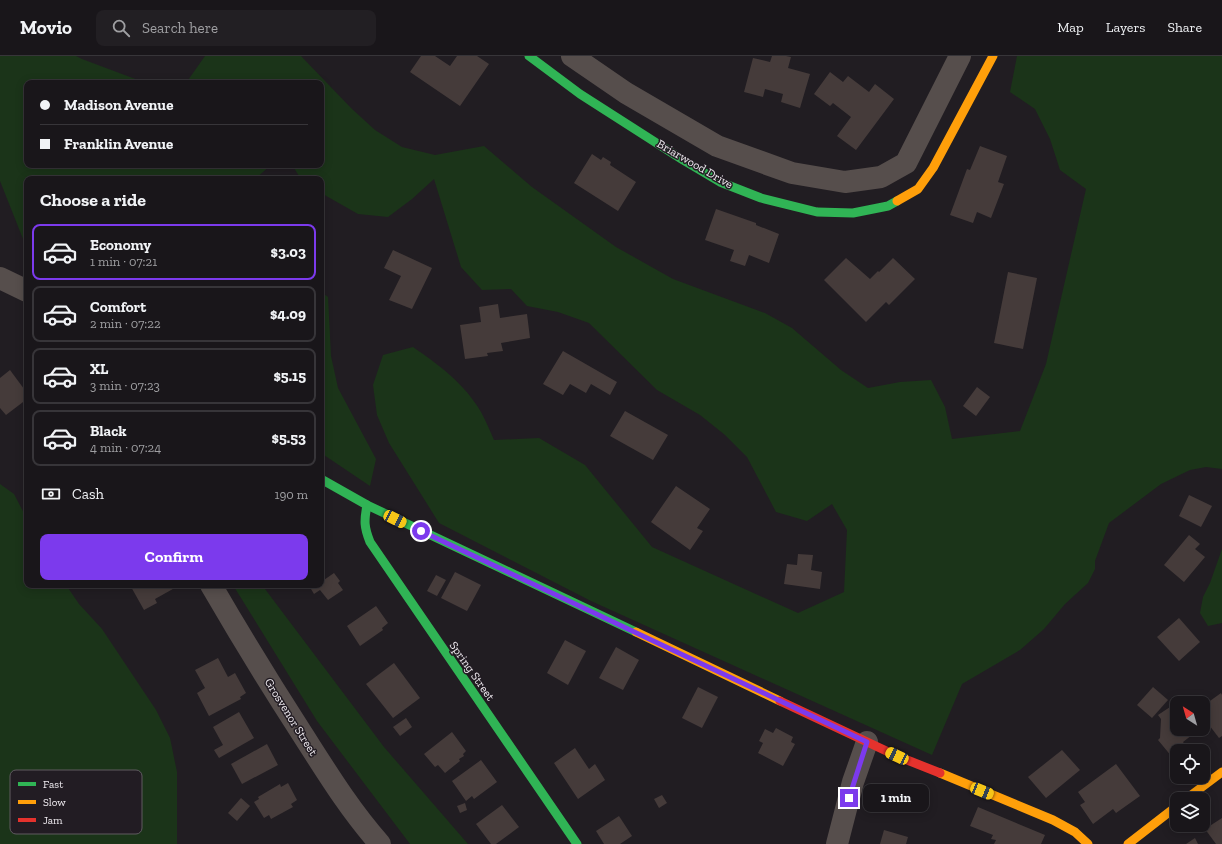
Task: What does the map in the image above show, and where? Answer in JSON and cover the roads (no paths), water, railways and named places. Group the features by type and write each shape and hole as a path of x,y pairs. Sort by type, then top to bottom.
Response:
{"street":[{"name":"Briarwood Drive","path":"528,56 580,94 720,182 761,198 817,212 853,213 888,206 918,189 933,168 993,56"},
{"path":"572,56 626,93 717,146 792,173 845,182 881,177 906,163 960,56"},
{"path":"0,278 24,290"},
{"path":"324,481 367,505 897,756 1053,820 1075,832 1088,844"},
{"name":"Spring Street","path":"367,505 364,526 370,542 577,844"},
{"name":"Grosvenor Street","path":"213,588 251,653 335,786 354,813 380,844"},
{"path":"837,844 853,782 867,742"},
{"path":"1195,792 1222,772"},
{"path":"1128,844 1170,811"}]}
